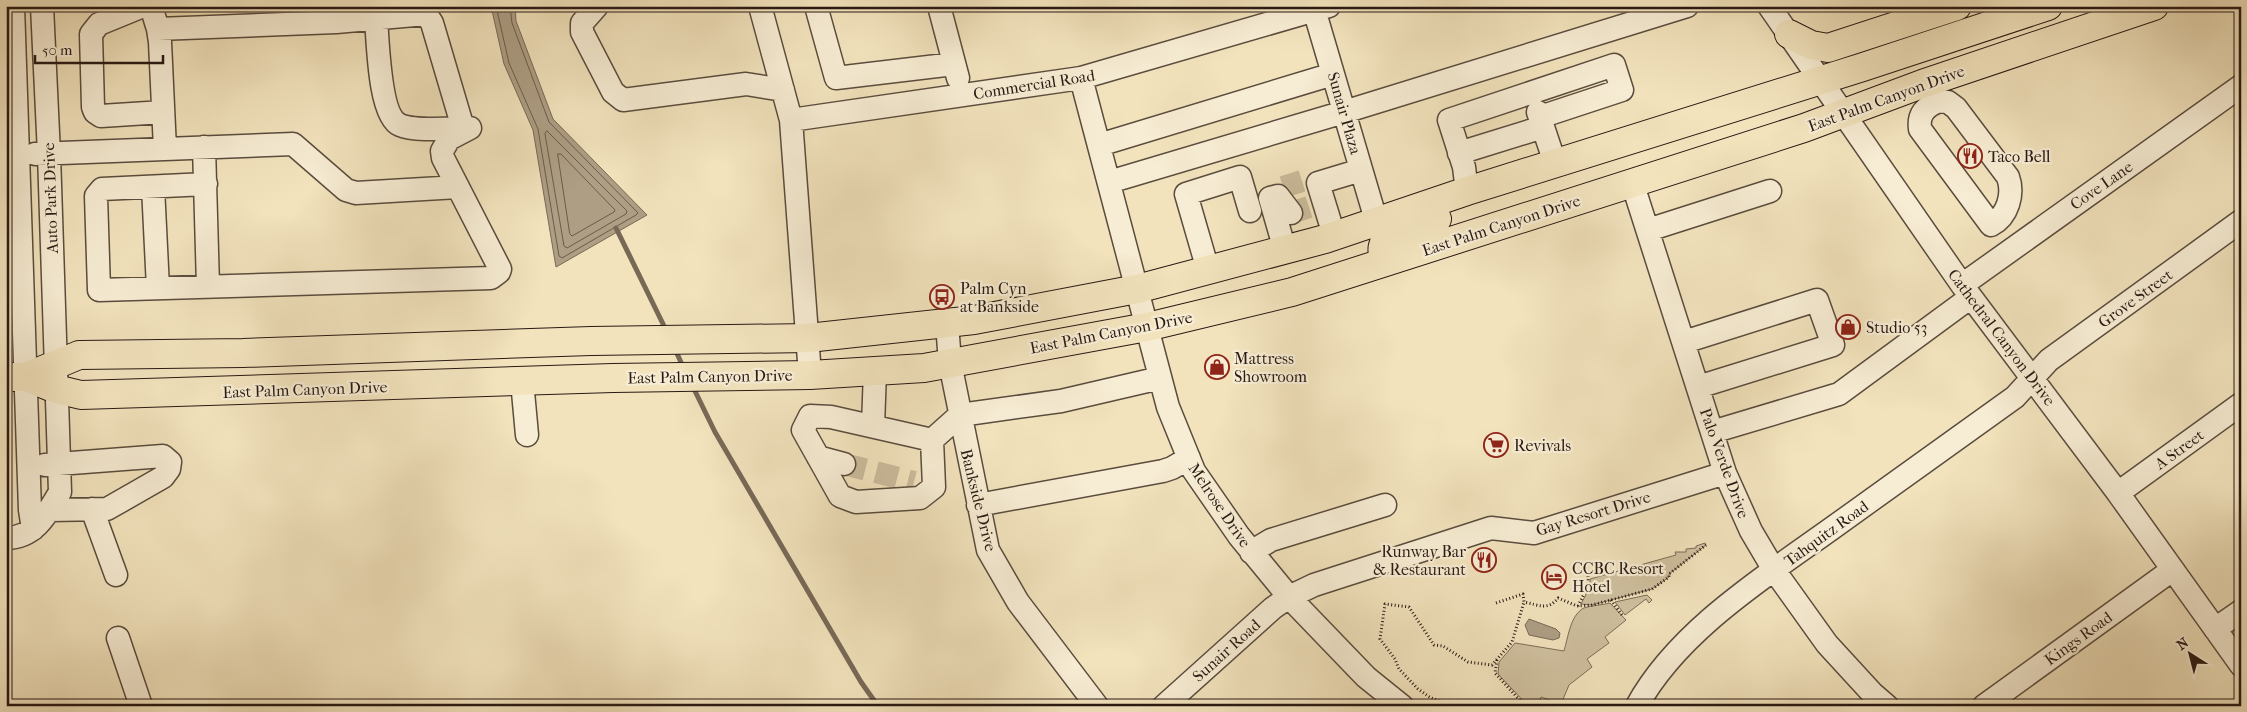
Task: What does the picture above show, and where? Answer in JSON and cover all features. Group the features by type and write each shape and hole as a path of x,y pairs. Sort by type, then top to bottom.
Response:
{"main road":[{"path":"1789,34 1811,45 1828,48 1957,6"},
{"path":"56,376 79,355 243,353 592,341 808,338 974,320 1137,289 1285,250 2048,6"},
{"name":"East Palm Canyon Drive","path":"16,377 56,376 81,395 613,378 810,375 924,368 1147,327 1292,292 1843,114 1926,95 2154,6"},
{"path":"1384,262 1382,248 1384,241 1390,236 1434,221 1459,203 1467,191"}],"street":[{"name":"Auto Park Drive","path":"13,6 12,156 16,377 29,466 30,510 34,529"},
{"name":"Auto Park Drive","path":"34,529 60,492 49,154 42,6"},
{"path":"143,6 99,24 91,34 93,107 95,112 101,116 163,112"},
{"path":"150,6 158,29 164,149"},
{"path":"597,6 582,23 582,32 613,92 623,100 746,84 783,90"},
{"path":"760,6 791,120 810,375"},
{"path":"816,6 836,78 954,64"},
{"path":"938,6 963,95"},
{"path":"1109,182 1687,6"},
{"name":"Cathedral Canyon Drive","path":"1769,6 1966,291 2118,493 2241,665"},
{"name":"Sunair Plaza","path":"1319,8 1333,74 1376,220"},
{"name":"Commercial Road","path":"791,120 1082,78 1319,8"},
{"path":"158,29 376,19 426,14 429,16 463,128"},
{"path":"206,184 102,189 96,196 99,290 491,278 499,272 500,268 443,158 442,151 449,139 470,128 419,128 401,126 395,122 386,107 376,19"},
{"path":"1459,153 1622,90 1614,65 1449,120 1459,153 1464,167 1467,191"},
{"path":"1099,145 1333,74"},
{"name":"Melrose Drive","path":"1082,78 1168,407 1194,471 1251,552 1290,597 1366,676 1402,706"},
{"name":"Cove Lane","path":"1712,432 1838,394 1966,291 2016,246 2241,86"},
{"path":"1532,92 1555,163"},
{"path":"1926,95 1939,101 1948,102 1956,108 2008,177 2011,186 2010,200 1999,220 1991,224 1920,129 1920,114 1926,95"},
{"path":"12,156 293,144 346,190 356,193 458,187"},
{"path":"204,147 208,286"},
{"path":"1177,162 1208,270"},
{"path":"1285,250 1270,198 1297,195 1361,170"},
{"path":"1186,194 1240,177 1250,211"},
{"name":"Palo Verde Drive","path":"1632,182 1725,473 1751,531 1774,570 1827,644 1872,693 1887,706"},
{"path":"153,187 158,288"},
{"path":"1648,230 1770,191"},
{"path":"1297,195 1334,235"},
{"path":"1999,220 2016,246"},
{"name":"Grove Street","path":"2032,378 2049,360 2241,221"},
{"path":"1684,342 1817,300 1833,345 1698,387"},
{"name":"Bankside Drive","path":"947,323 950,363 988,550 1018,602 1097,706"},
{"path":"873,426 875,371"},
{"path":"932,440 831,417 810,416 803,430 840,496 856,502 920,498 932,440 960,415 1062,401 1160,378"},
{"name":"Tahquitz Road","path":"1637,706 1644,693 1686,642 1730,603 2015,397 2032,378"},
{"path":"522,381 527,435"},
{"name":"A Street","path":"2118,493 2241,404"},
{"path":"29,466 162,456 170,462 169,469 163,477 107,509 49,510"},
{"path":"818,457 844,464"},
{"path":"978,505 1162,471 1172,468 1189,458"},
{"name":"Gay Resort Drive","path":"1290,597 1314,585 1491,528 1534,533 1725,473"},
{"path":"1251,552 1271,540 1385,505"},
{"path":"92,509 116,575"},
{"path":"6,538 14,538 34,529"},
{"name":"Kings Road","path":"1984,706 2172,570"},
{"name":"Sunair Road","path":"1164,706 1272,608 1290,597"},
{"path":"2215,629 2241,611"},
{"path":"118,638 142,706"}],"path":[{"path":"1524,602 1547,607 1552,605 1558,598 1577,606 1611,600 1652,589 1669,577 1669,574 1689,559 1690,556 1706,545"},
{"path":"1577,606 1588,586 1588,571"},
{"path":"1456,706 1431,698 1398,669 1395,659 1380,640 1385,604 1409,607 1434,645 1444,646 1468,662 1492,665 1512,642 1524,602 1523,594 1496,603"},
{"path":"1611,600 1622,615"},
{"path":"1497,659 1495,673 1525,706"}],"shaded area":[{"path":"1705,543 1706,545 1652,589 1592,605 1581,604 1590,587 1590,579 1676,555 1675,552 1686,552 1686,549 1696,548 1696,546"},
{"path":"1647,595 1652,600 1649,603 1646,599 1625,615 1615,602"},
{"path":"1610,603 1626,620 1605,637 1609,643 1587,659 1592,667 1569,685 1561,704 1541,697 1538,706 1528,706 1498,674 1499,662 1515,643 1564,651 1570,628 1578,613 1584,608"}],"water":[{"path":"491,6 515,6 516,21 553,119 647,215 556,267 533,130 504,64"},
{"path":"1529,619 1556,629 1560,633 1559,638 1553,640 1529,635 1525,625"}],"waterway":[{"path":"616,228 666,330"},
{"path":"675,349 684,369"},
{"path":"692,385 715,432 861,682 878,706"}],"tunnel":[{"path":"1283,187 1302,181"},
{"path":"1291,213 1309,207"},
{"path":"844,464 914,482"}],"place":[{"name":"Taco Bell","path":"1970,156"},
{"name":"Palm Cyn at Bankside","path":"942,297"},
{"name":"Studio 53","path":"1848,327"},
{"name":"Mattress Showroom","path":"1217,367"},
{"name":"Revivals","path":"1496,445"},
{"name":"Runway Bar & Restaurant","path":"1484,560"},
{"name":"CCBC Resort Hotel","path":"1554,577"}]}
